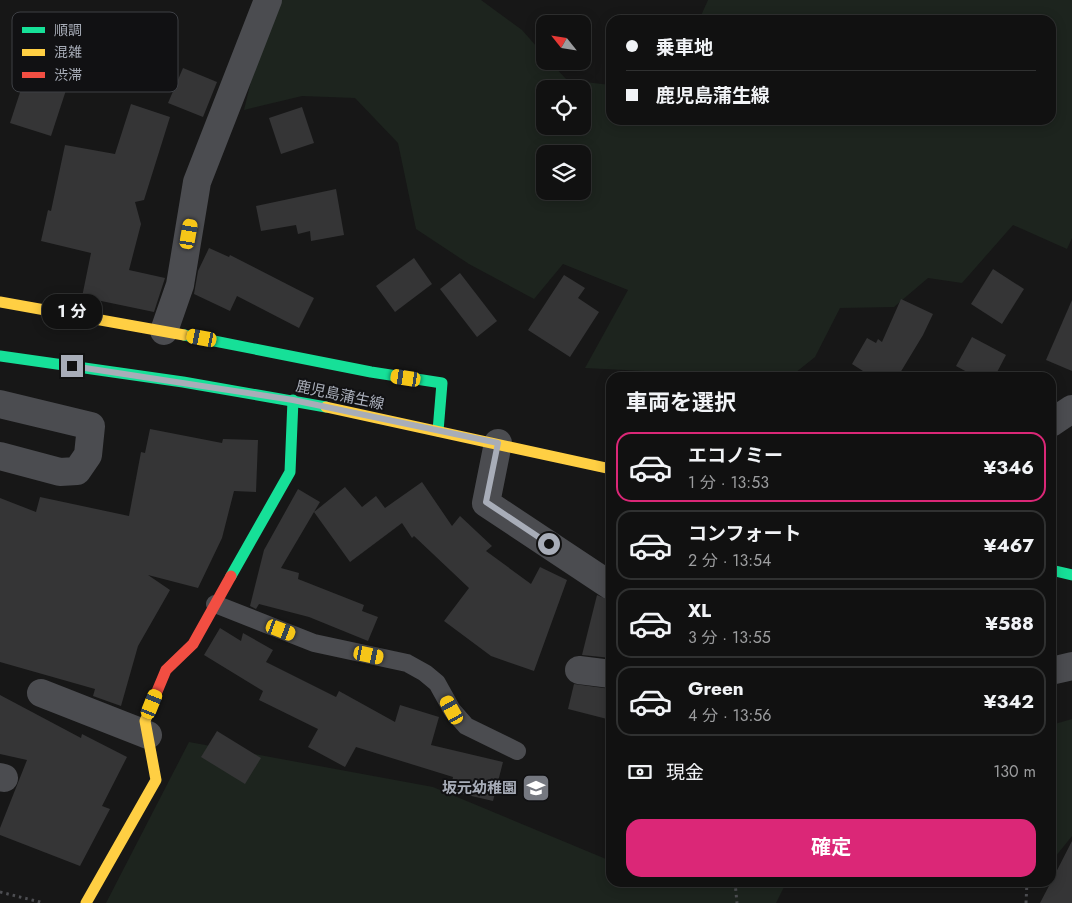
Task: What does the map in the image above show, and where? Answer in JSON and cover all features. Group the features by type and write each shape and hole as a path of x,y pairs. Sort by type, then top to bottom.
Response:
{"street":[{"path":"164,331 180,285 197,182 268,0"},
{"path":"0,302 164,331 361,370 442,383 438,430"},
{"name":"鹿児島蒲生線","path":"0,356 293,400 606,468"},
{"path":"86,903 156,780 145,721 166,670 193,644 290,472 293,400"},
{"path":"0,404 92,426 88,455 77,471 60,472 0,456"},
{"path":"1056,420 1072,410"},
{"path":"498,443 486,502 606,583"},
{"path":"1056,571 1072,575"},
{"path":"1056,670 1072,666"},
{"path":"579,670 606,673"},
{"path":"41,693 148,735"}],"lane":[{"path":"215,604 314,643 406,663 425,673 437,683 452,710 466,726 517,751"}],"path":[{"path":"735,887 737,903"},
{"path":"1026,903 1028,887"},
{"path":"0,892 44,903"}],"shaded area":[{"path":"271,0 481,0 522,30 536,46 536,70 558,70 567,80 536,80 536,135 591,135 591,83 606,84 606,125 1056,125 1056,15 701,15 708,0 1072,0 1072,238 1067,249 1013,225 962,283 928,278 894,307 840,308 815,357 796,372 664,372 585,368 628,290 563,264 534,299 469,264 416,229 398,143 355,98 302,96 244,110"},
{"path":"1072,719 1072,836 1056,856 1056,724"},
{"path":"189,742 433,787 606,859 606,887 784,887 776,903 106,903"}],"building":[{"path":"183,68 217,82 203,117 168,103 173,92 178,92 178,80"},
{"path":"20,92 65,92 51,136 10,123"},
{"path":"131,104 170,117 144,200 135,202 141,224 129,270 165,278 154,312 82,297 91,253 41,241 48,210 51,211 65,145 115,154"},
{"path":"302,107 314,143 281,154 269,118"},
{"path":"336,189 344,235 311,241 310,231 298,234 296,225 261,231 256,206"},
{"path":"209,248 229,257 230,255 314,298 299,328 237,296 230,311 194,294 198,271"},
{"path":"414,258 432,284 395,312 376,286"},
{"path":"993,269 1024,289 1002,324 971,304"},
{"path":"460,273 497,321 477,337 440,289"},
{"path":"564,275 585,288 578,298 599,312 570,357 528,330"},
{"path":"901,299 933,314 923,335 901,372 865,372 852,364 867,338 876,343 878,339 882,342"},
{"path":"1072,300 1072,371 1046,360"},
{"path":"972,337 1006,355 997,372 967,372 956,366"},
{"path":"150,429 222,443 223,439 258,440 256,492 234,491 222,538 198,588 148,575 170,590 138,646 121,706 93,696 95,689 0,662 0,498 36,512 40,497 129,516 141,452 145,453"},
{"path":"422,482 452,526 460,516 492,546 486,551 531,584 540,567 567,580 534,671 491,656 444,621 469,588 414,536 412,538 402,523 350,562 314,512 345,487 362,507 376,496 385,508"},
{"path":"298,489 320,502 281,568 299,573 298,579 364,605 362,611 378,617 368,641 309,617 259,604 256,609 250,606 264,550"},
{"path":"597,595 606,599 606,657 582,655"},
{"path":"220,628 241,641 243,633 273,650 266,662 336,697 339,691 395,722 400,705 439,717 431,745 503,762 493,801 450,791 453,777 356,747 345,767 308,747 318,729 259,700 263,691 204,655"},
{"path":"574,684 606,688 606,719 568,709"},
{"path":"0,695 81,738 82,734 127,757 102,806 110,809 80,866 0,835 0,828 27,760 0,754"},
{"path":"217,731 261,758 245,784 201,757"},
{"path":"1072,841 1072,903 1040,903 1048,887 1056,887 1056,872"}],"traffic: fast":[{"path":"184,335 371,372 442,383 438,431"},
{"path":"0,356 183,382 326,407"},
{"path":"231,576 290,472 293,400"},
{"path":"1056,571 1072,575"}],"traffic: slow":[{"path":"0,302 184,335"},
{"path":"326,407 606,468"},
{"path":"86,903 156,780 145,721 153,701"}],"traffic: jam":[{"path":"153,701 166,670 193,644 231,576"}],"place":[{"name":"坂元幼稚園","path":"536,788"}],"route":[{"path":"72,366 293,400 498,443 486,502 549,544"}]}
